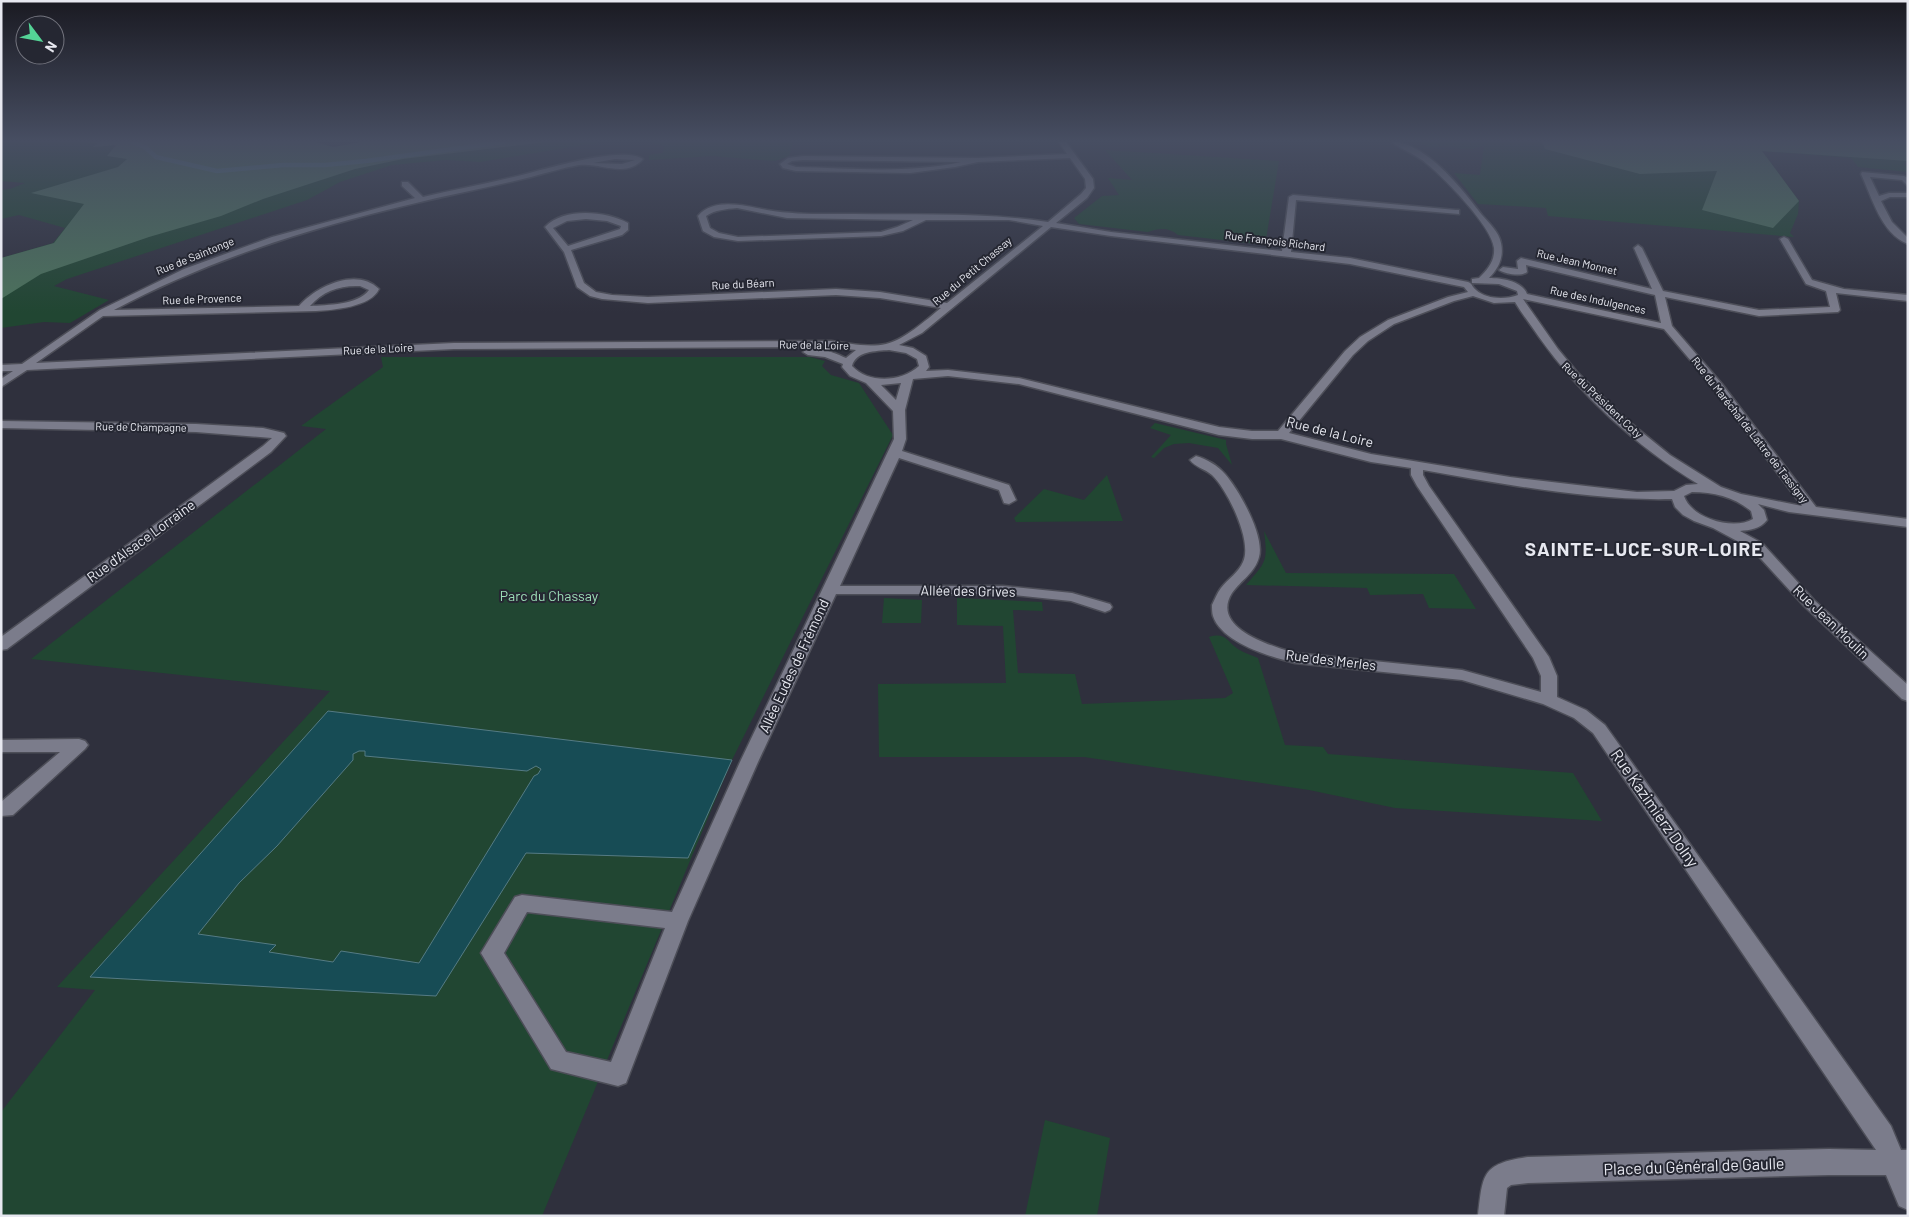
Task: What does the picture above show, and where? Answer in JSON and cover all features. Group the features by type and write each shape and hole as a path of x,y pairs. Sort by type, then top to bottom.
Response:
{"street":[{"name":"Rue de Saintonge","path":"1,384 102,313 155,286 218,259 305,230 422,199"},
{"name":"Rue du Petit Chassay","path":"890,348 918,331 1080,199"},
{"path":"1286,254 1293,199"},
{"path":"1312,199 1456,212"},
{"path":"1464,199 1495,236 1499,246 1501,265 1510,284"},
{"path":"1877,199 1885,220 1896,233 1908,242"},
{"name":"Rue François Richard","path":"925,217 900,229 881,234 738,238 711,232 706,229 702,216 718,208 737,206 787,216 925,217 1009,218 1111,234 1350,261 1471,290 1501,300"},
{"name":"Rue du Béarn","path":"566,249 614,235 624,230 625,225 617,220 594,216 567,219 549,227 549,230 566,249 580,285 597,294 624,300 836,292 880,295 949,306"},
{"path":"1784,239 1809,282 1830,289 1908,298"},
{"path":"1638,248 1659,293 1667,327"},
{"name":"Rue Jean Monnet","path":"1501,265 1523,272 1521,260 1659,293"},
{"path":"1482,280 1501,265"},
{"path":"1281,435 1335,369 1364,339 1391,322 1471,290 1470,283 1482,280 1510,284 1521,290 1520,297 1501,300"},
{"name":"Rue de Provence","path":"102,313 303,308 351,304 367,298 374,289 362,284 336,286 314,296 303,308"},
{"path":"1659,293 1759,313 1835,310 1830,289"},
{"name":"Rue du Président Coty","path":"1520,297 1529,317 1558,359 1628,428 1686,472 1723,492"},
{"name":"Rue des Indulgences","path":"1520,297 1667,327"},
{"name":"Rue du Président Coty","path":"1501,300 1529,317"},
{"name":"Rue du Maréchal de Lattre de Tassigny","path":"1667,327 1718,386 1812,511"},
{"path":"918,331 915,342 918,355"},
{"name":"Rue de la Loire","path":"1,368 454,346 831,344 890,348 1219,430 1252,435 1281,435 1347,453 1416,467 1510,482 1636,496 1677,495"},
{"name":"Rue de la Loire","path":"754,345 823,354 847,362"},
{"path":"874,348 854,355 847,362 847,367 850,372 870,380 899,410"},
{"name":"Allée Eudes de Frémond","path":"678,921 522,903 492,953 559,1061 618,1075 678,921 749,762 895,453 900,439 899,410 912,376 924,366 918,355"},
{"name":"Rue de la Loire","path":"870,380 893,381 912,376 948,373 1019,381"},
{"name":"Rue de Champagne","path":"1,424 196,428 263,432 280,436"},
{"name":"Rue d'Alsace Lorraine","path":"1,645 267,449 280,436"},
{"path":"895,453 1004,488 1009,500"},
{"name":"Rue des Merles","path":"1196,460 1210,467 1223,477 1250,532 1253,553 1243,574 1226,591 1219,602 1219,614 1232,631 1258,645 1295,658 1442,671 1483,680 1549,700"},
{"path":"1416,467 1422,486 1541,658 1549,676 1549,700"},
{"path":"1686,472 1689,488"},
{"path":"1684,510 1677,501 1677,495 1689,488 1723,492 1789,508 1908,523"},
{"path":"1723,492 1752,505 1758,520 1757,546"},
{"name":"Rue de la Loire","path":"1636,496 1684,510 1716,524"},
{"path":"1716,524 1741,527 1789,508"},
{"name":"Rue Jean Moulin","path":"1716,524 1757,546 1809,603 1908,695"},
{"name":"Allée des Grives","path":"830,590 1003,590 1072,597 1105,607"},
{"name":"Rue Kazimierz Dolny","path":"1549,700 1580,714 1599,729 1901,1163"},
{"path":"1,746 79,745 6,810 1,809"},
{"name":"Place du Général de Gaulle","path":"1491,1216 1495,1182 1506,1173 1528,1170 1829,1162 1901,1163"},
{"path":"1901,1163 1908,1197"}],"green space":[{"path":"1,199 309,199 67,279 54,286 109,300 70,323 44,322 1,328 1,258 53,243 65,228 19,215 1,219"},
{"path":"59,199 264,199 221,216 149,237 41,274 1,299 1,258 54,243 84,204"},
{"path":"1098,199 1273,199 1265,245 1178,235 1164,229 1148,232 1079,224 1074,218"},
{"path":"1474,199 1797,199 1799,201 1798,214 1790,233 1794,237 1548,216 1546,208 1478,204"},
{"path":"1706,199 1797,199 1799,201 1773,228 1702,210"},
{"name":"Parc du Chassay","path":"381,357 810,357 825,361 822,366 831,375 859,383 893,435 732,760 542,1216 1,1216 1,1112 95,990 57,987 330,691 31,659 326,429 301,426 383,367"},
{"path":"1155,423 1226,440 1232,465 1218,448 1189,443 1174,444 1164,448 1154,458 1151,457 1171,435 1150,428"},
{"path":"1107,475 1123,521 1016,522 1014,518 1044,489 1084,500"},
{"path":"1264,531 1286,573 1454,574 1476,609 1429,608 1423,594 1370,595 1367,588 1246,585 1264,561 1266,549"},
{"path":"884,598 922,600 921,623 882,623"},
{"path":"957,598 1042,602 1043,611 1013,610 1018,673 1075,674 1082,704 1225,698 1233,693 1209,637 1222,636 1240,650 1258,658 1285,745 1323,747 1328,754 1573,773 1602,821 1395,808 1309,790 1084,757 879,757 878,684 1006,683 1003,626 957,625"},
{"path":"1045,1120 1110,1138 1097,1216 1025,1216"}],"water":[{"path":"328,711 732,760 688,858 526,853 436,996 90,977","holes":["365,751 365,756 527,771 536,766 541,769 534,776 419,963 341,951 333,962 269,952 276,945 198,934 239,883 277,846 353,760 353,754"]}],"district":[{"name":"SAINTE-LUCE-SUR-LOIRE","path":"1644,549"}]}
